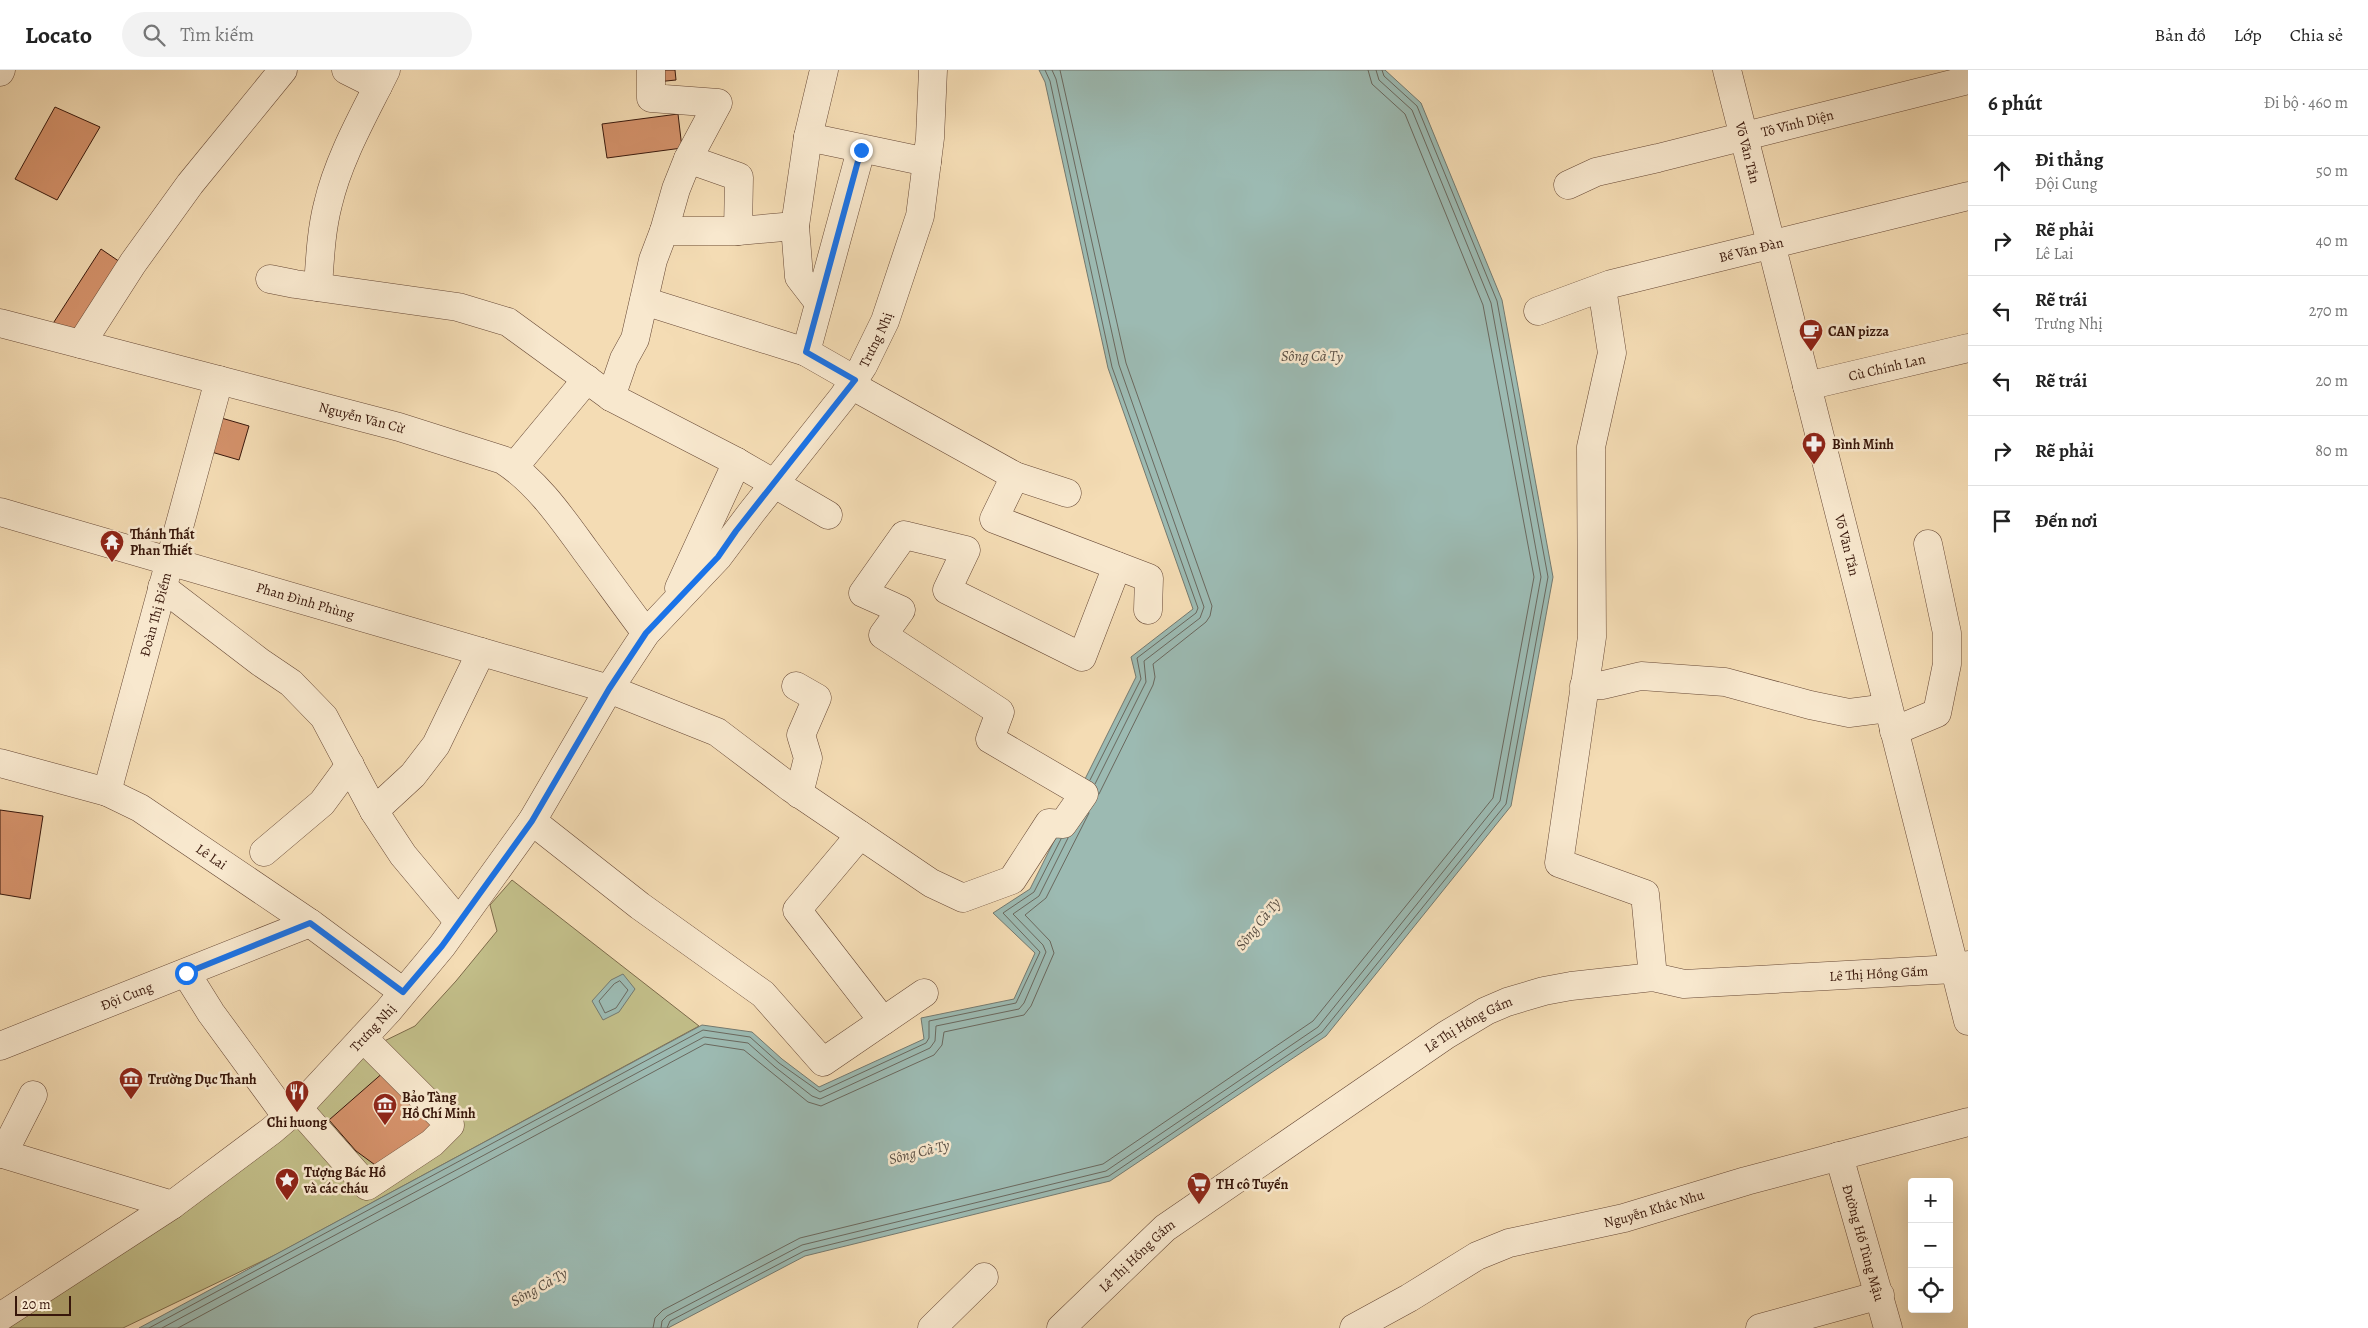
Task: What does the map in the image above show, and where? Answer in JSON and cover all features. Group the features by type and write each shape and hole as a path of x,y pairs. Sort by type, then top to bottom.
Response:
{"street":[{"path":"81,344 134,263 190,184 283,70"},
{"path":"318,287 322,231 328,203 341,164 382,78 346,70"},
{"path":"611,397 624,359 635,339 653,260 664,231 676,189 688,159 718,103 651,98 651,70"},
{"path":"818,302 799,277 795,226 808,137 824,70"},
{"name":"Trưng Nhị","path":"0,1317 172,1205 293,1112 363,1038 442,946 532,821 609,689 646,633 718,557 736,531 853,383 885,321 920,216 927,162 933,70"},
{"name":"Võ Văn Tần","path":"1727,70 1891,720 1961,967 1968,1021"},
{"name":"Tô Vĩnh Diện","path":"1568,185 1596,172 1968,80"},
{"path":"808,137 861,150 927,162"},
{"path":"806,352 818,302 861,150"},
{"path":"688,159 738,177 738,231"},
{"name":"Bế Văn Đàn","path":"1538,311 1602,288 1968,196"},
{"path":"664,231 738,231 795,226"},
{"path":"270,279 458,307 508,322 611,397 737,462 828,515"},
{"path":"1602,288 1612,353 1591,447 1592,637 1559,863 1645,894 1654,977"},
{"path":"644,301 806,352 853,383 1015,476 1067,493"},
{"name":"Nguyễn Văn Cừ","path":"0,323 399,427 486,453 514,468 560,516 646,633"},
{"name":"Cù Chính Lan","path":"1807,386 1968,348"},
{"name":"Đoàn Thị Điểm","path":"107,792 219,380"},
{"path":"514,468 587,380"},
{"path":"670,607 737,462"},
{"path":"1015,476 994,519 1149,578 1148,610"},
{"name":"Phan Đình Phùng","path":"0,512 166,574 481,652 609,689 717,732 799,794 931,883 963,898 1012,880 1048,823 1063,824 1084,794 990,739 1000,712 883,635 901,610 864,593 904,535 966,550 947,590 1082,657 1117,566"},
{"path":"1584,686 1603,685 1641,676 1725,682 1810,705 1891,720 1937,714 1958,664 1947,633 1928,544"},
{"path":"166,574 260,662 292,683 324,718 374,811 403,855 459,922"},
{"path":"374,811 413,775 436,746 481,652"},
{"path":"796,686 816,698 801,736 808,758 799,794"},
{"name":"Lê Lai","path":"0,762 107,792 140,808 310,923 403,992"},
{"path":"264,852 322,803 350,765"},
{"path":"532,821 640,906 762,994 822,1062 924,994"},
{"path":"860,835 797,910 883,1021"},
{"name":"Đội Cung","path":"0,1046 310,923"},
{"name":"Lê Thị Hồng Gấm","path":"1061,1328 1165,1228 1467,1021 1508,1002 1544,991 1571,986 1654,977 1684,984 1961,967"},
{"path":"186,973 211,1013 293,1112 367,1186 432,1143 450,1124 363,1038"},
{"path":"33,1095 2,1153 172,1205"},
{"name":"Nguyễn Khắc Nhu","path":"1354,1328 1477,1256 1509,1243 1624,1218 1746,1181 1968,1122"},
{"name":"Đường Hồ Tùng Mậu","path":"1839,1156 1888,1328"},
{"path":"932,1328 984,1278"},
{"path":"1760,1328 1880,1295"}],"shaded area":[{"path":"512,880 699,1026 277,1254 123,1328 0,1328 372,1047 415,1026 456,981 497,931 490,905"}],"water":[{"name":"Sông Cà Ty","path":"1039,70 1385,70 1421,103 1502,300 1553,577 1511,806 1326,1036 1110,1181 805,1256 668,1328 139,1328 702,1025 752,1032 782,1059 819,1087 924,1039 921,1018 1014,999 1035,953 993,913 1030,889 1136,677 1131,657 1193,609 1108,368 1045,82"},
{"path":"623,974 635,989 619,1012 603,1020 592,1001 611,980"}],"building":[{"path":"645,70 675,70 676,80 646,83"},
{"path":"55,107 100,127 57,200 15,179"},
{"path":"678,114 682,148 607,158 602,124"},
{"path":"101,249 123,264 74,340 52,325"},
{"path":"218,417 249,426 239,460 208,451"},
{"path":"0,810 43,816 30,899 0,894"},
{"name":"Bảo Tàng Hồ Chí Minh","path":"385,1071 440,1132 382,1170 356,1151 329,1120"}],"place":[{"name":"CAN pizza","path":"1811,352"},
{"name":"Bình Minh","path":"1814,465"},
{"name":"Thánh Thất Phan Thiết","path":"112,563"},
{"name":"Trường Dục Thanh","path":"131,1100"},
{"name":"Chi huong","path":"297,1113"},
{"name":"Bảo Tàng Hồ Chí Minh","path":"385,1126"},
{"name":"Tượng Bác Hồ và các cháu","path":"287,1201"},
{"name":"TH cô Tuyến","path":"1199,1205"}],"route":[{"path":"186,973 310,923 403,992 442,946 532,821 609,689 646,633 718,557 750,512 789,466 855,380 806,352 818,302 861,150"}]}
